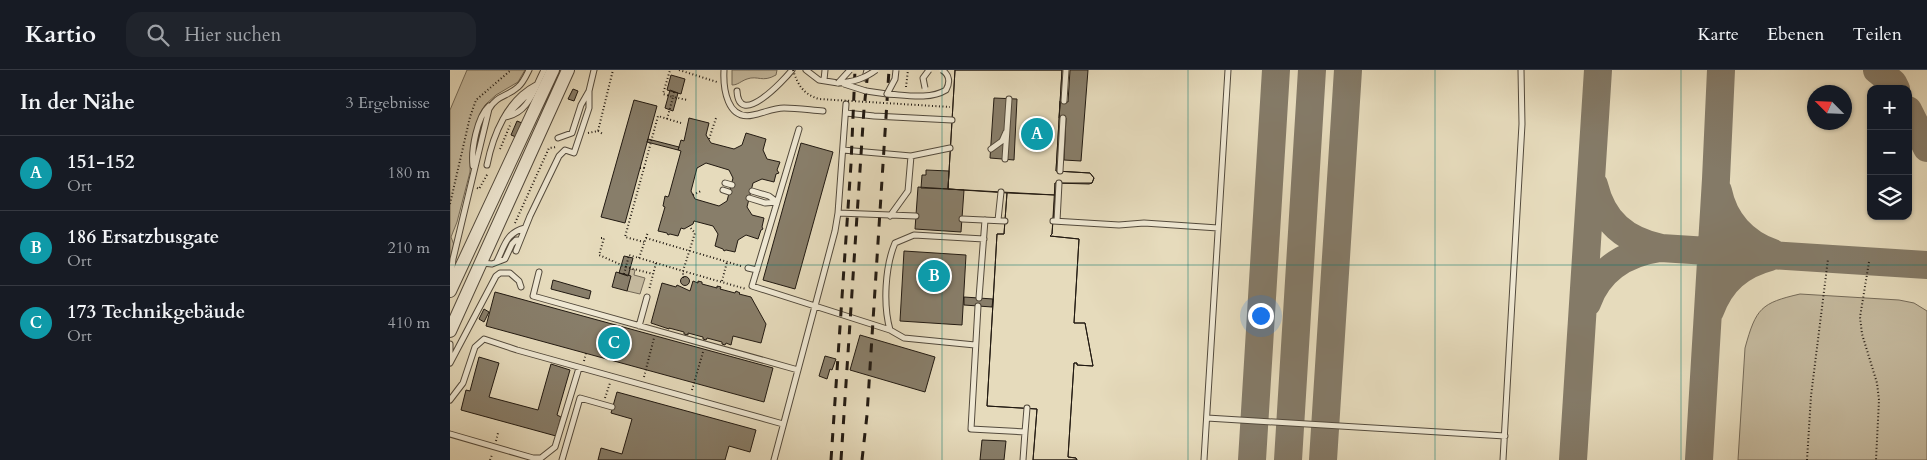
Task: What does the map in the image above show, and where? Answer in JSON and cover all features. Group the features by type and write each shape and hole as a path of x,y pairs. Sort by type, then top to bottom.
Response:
{"street":[{"path":"450,291 553,70"},
{"path":"450,331 568,71"}],"lane":[{"path":"450,291 452,259 486,117 493,102 520,86 529,70"},
{"path":"487,165 493,139 505,117 520,104 536,85 544,70"},
{"path":"558,138 572,133 589,91 594,70"},
{"path":"724,70 727,100 737,112 744,115 752,116 784,108 823,111"},
{"path":"737,91 741,102 747,105 755,104 792,70"},
{"path":"806,70 815,78 866,91 914,96 940,94 946,90 949,80 942,70"},
{"path":"824,80 825,70"},
{"path":"838,83 850,70"},
{"path":"865,78 867,70"},
{"path":"838,83 865,78 876,70"},
{"path":"886,94 895,79 896,70"},
{"path":"925,88 923,78 929,70"},
{"path":"1064,102 1066,70"},
{"path":"1204,460 1228,70"},
{"path":"1504,460 1522,124 1521,70"},
{"path":"516,251 524,228 559,156 565,150 574,153 589,108 589,91"},
{"path":"1005,159 1010,98"},
{"path":"774,460 831,251 838,213 846,104"},
{"path":"846,113 952,120"},
{"path":"1060,171 1063,118"},
{"path":"799,129 752,286 890,330 904,338 975,345"},
{"path":"991,149 1002,141 1007,129"},
{"path":"843,150 911,156 950,148"},
{"path":"890,216 908,191 911,156"},
{"path":"725,183 732,185"},
{"path":"1059,183 1055,221 1119,225 1144,223 1218,228"},
{"path":"723,190 730,192"},
{"path":"752,191 769,196 777,202"},
{"path":"998,220 1001,192"},
{"path":"749,198 765,203 777,202"},
{"path":"838,213 916,216"},
{"path":"962,219 1005,221"},
{"path":"979,298 985,220"},
{"path":"497,261 510,234 524,228"},
{"path":"890,330 886,315 889,258 895,244 914,235 984,239"},
{"path":"481,263 492,264 505,259 512,244 516,240 520,240"},
{"path":"748,268 757,270"},
{"path":"539,272 533,296 798,370"},
{"path":"450,363 496,276 500,273 510,273 519,281 520,287"},
{"path":"639,326 647,297"},
{"path":"978,306 971,429 1025,432"},
{"path":"450,400 463,384 475,347 484,340 784,424"},
{"path":"450,344 450,363"},
{"path":"450,434 534,458 541,458 555,447 579,368"},
{"path":"562,460 580,398 612,407"},
{"path":"1023,460 1027,408"},
{"path":"1207,418 1505,436"}],"path":[{"path":"670,70 663,94 687,100"},
{"path":"679,70 724,85"},
{"path":"667,119 674,92"},
{"path":"644,242 624,237 658,116 681,123"},
{"path":"709,139 716,118"},
{"path":"598,131 603,134"},
{"path":"693,195 701,191"},
{"path":"683,278 682,271 695,233 689,226"},
{"path":"639,258 648,232"},
{"path":"601,238 604,238 599,255 626,268 653,274"},
{"path":"646,238 748,268"},
{"path":"624,274 629,255 742,288"},
{"path":"1807,460 1812,386 1828,259"},
{"path":"721,282 727,262"},
{"path":"1869,262 1860,316 1862,334 1877,383 1879,400 1876,460"},
{"path":"647,297 656,263"},
{"path":"642,385 656,331"},
{"path":"690,398 705,344"},
{"path":"603,405 610,383"}],"shaded area":[{"path":"467,70 525,70 518,82 496,95 485,105 480,114 471,148 470,172 457,222 451,237 454,245 450,258 450,110"},
{"path":"732,70 777,70 776,75 771,77 764,79 751,78 732,85"},
{"path":"630,269 635,270 634,275 645,278 640,294 627,291"},
{"path":"1800,294 1899,300 1914,303 1927,311 1927,460 1738,460 1745,348 1753,324 1762,309 1768,304"}],"building":[{"path":"955,70 1062,70 1056,171 1090,173 1094,178 1092,183 1055,183 1055,195 948,189","holes":["994,98 1017,99 1014,160 990,158"]},
{"path":"955,70 1062,70 1056,171 1090,173 1094,178 1092,183 1089,184 1055,183 1052,234 1050,236 1079,239 1074,323 1085,323 1093,366 1077,365 1077,363 1074,363 1068,457 1076,458 1077,460 1033,460 1037,409 987,406 997,234 1004,234 1007,193 948,189"},
{"path":"1070,70 1088,70 1081,161 1064,160 1066,118 1059,118 1060,101 1068,102"},
{"path":"671,75 685,79 681,94 667,90"},
{"path":"573,89 578,91 574,101 568,99"},
{"path":"670,90 678,93 673,111 665,108"},
{"path":"634,100 657,106 625,223 601,217"},
{"path":"689,118 709,123 706,135 711,143 734,149 742,145 746,133 766,139 763,150 767,159 780,162 777,170 779,173 776,174 774,182 762,179 753,183 747,207 752,215 764,218 763,229 758,239 746,235 738,240 735,252 724,251 715,246 718,234 713,226 694,221 693,224 684,229 681,228 678,236 658,231 665,207 663,206 665,196 668,197 669,195 681,151 678,150 681,140 684,141","holes":["706,163 729,170 733,178 727,201 719,206 695,199 691,191 697,168"]},
{"path":"517,121 522,123 516,137 511,135"},
{"path":"648,139 679,147 678,150 647,142"},
{"path":"801,143 833,152 795,289 763,280"},
{"path":"926,170 949,171 948,189 921,188 922,175 926,175"},
{"path":"918,187 964,190 961,232 915,229"},
{"path":"1007,193 1055,195 1052,234 1050,236 1079,239 1074,323 1085,323 1093,366 1077,365 1077,363 1074,363 1068,457 1076,458 1077,460 1033,460 1037,409 987,406 997,234 1004,234"},
{"path":"904,251 966,255 962,325 900,321"},
{"path":"624,256 633,258 628,276 619,273"},
{"path":"616,272 631,276 627,291 612,287"},
{"path":"685,276 690,281 685,286 680,281"},
{"path":"553,280 591,291 589,299 551,289"},
{"path":"693,281 702,282 702,284 717,288 717,286 721,287 720,289 735,293 736,291 739,294 751,297 766,324 761,343 733,336 731,345 726,343 725,345 722,342 707,338 706,340 703,337 688,333 688,335 684,334 684,332 651,323 662,283 676,287 677,285 690,291"},
{"path":"495,292 773,368 764,402 486,326"},
{"path":"964,297 993,299 992,307 964,305"},
{"path":"484,309 489,312 484,322 479,319"},
{"path":"860,335 935,357 925,392 850,370"},
{"path":"825,356 836,359 827,379 819,376"},
{"path":"479,357 499,363 489,397 538,410 551,364 570,370 557,415 561,417 556,436 461,410 466,390 470,391"},
{"path":"617,392 756,430 750,452 729,446 725,460 598,460 601,448 622,454 632,419 611,413"},
{"path":"982,440 1006,441 1004,460 980,460"}],"taxiway":[{"path":"1252,460 1276,70"},
{"path":"1288,460 1312,70"},
{"path":"1323,460 1348,70"},
{"path":"1573,460 1598,70"},
{"path":"1699,460 1721,70"},
{"path":"1877,70 1894,85"},
{"path":"1912,118 1927,148"},
{"path":"1594,185 1603,209 1617,227 1626,234 1648,245 1661,248 1927,265"},
{"path":"1718,191 1725,212 1737,230 1753,243 1773,253"},
{"path":"1587,303 1599,281 1615,265 1636,254 1660,248"},
{"path":"1710,311 1720,291 1733,276 1759,260 1770,257"}],"railway":[{"path":"831,460 851,164 855,70"},
{"path":"841,460 868,70"},
{"path":"862,460 867,415 889,70"}],"place":[{"name":"151-152","path":"1037,134"},
{"name":"186 Ersatzbusgate","path":"934,276"},
{"name":"173 Technikgebäude","path":"614,343"}]}
